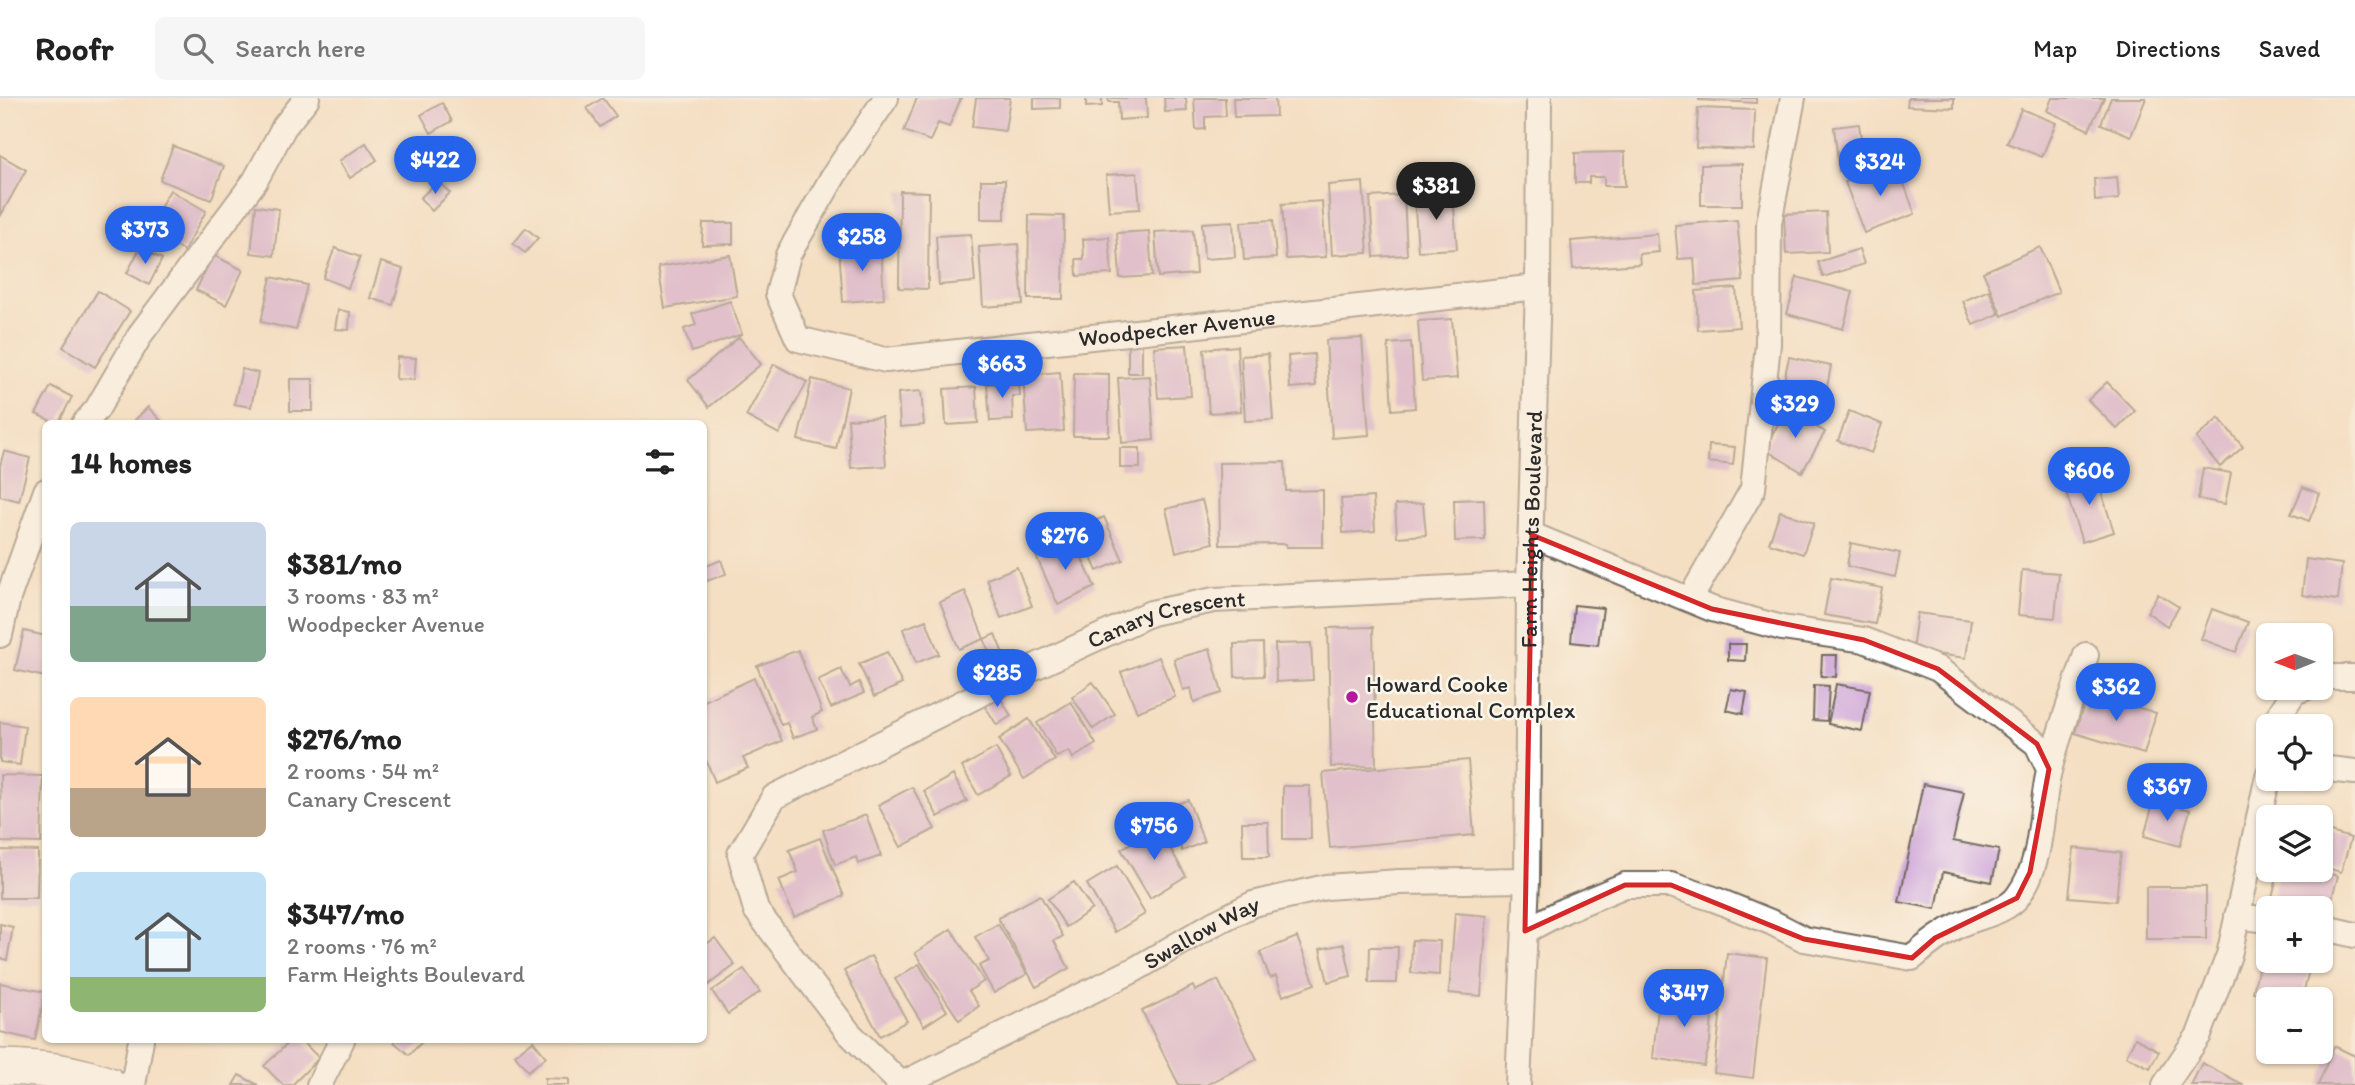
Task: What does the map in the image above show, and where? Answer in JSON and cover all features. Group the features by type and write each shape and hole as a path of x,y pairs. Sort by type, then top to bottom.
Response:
{"street":[{"path":"88,420 97,410 142,332 255,181 284,127 307,98"},
{"name":"Woodpecker Avenue","path":"886,98 834,175 788,255 778,294 798,338 886,360 1538,287"},
{"name":"Farm Heights Boulevard","path":"1518,1085 1527,880 1539,98"},
{"path":"1690,598 1753,489 1768,344 1769,223 1793,98"},
{"path":"0,635 8,598 42,502"},
{"path":"1532,535 1712,608 1782,628 1864,640 1938,669 2037,744 2049,769"},
{"name":"Canary Crescent","path":"902,1085 849,1033 756,910 740,854 774,797 1032,668 1151,613 1214,600 1530,584"},
{"path":"1525,931 1565,910 1625,885 1671,885 1773,923 1804,939 1913,958 1935,938 1963,923 1993,913 2017,898 2031,872 2041,831 2049,769 2086,655"},
{"path":"2333,677 2355,677"},
{"path":"2333,769 2355,772"},
{"path":"2165,1085 2199,1035 2229,955 2265,791"},
{"name":"Swallow Way","path":"902,1085 1134,970 1253,904 1326,887 1399,881 1527,880"},
{"path":"2237,916 2256,918"},
{"path":"2333,930 2355,935"},
{"path":"133,1085 141,1043"},
{"path":"319,1085 340,1043"},
{"path":"0,1067 33,1067 76,1073 109,1085"}],"highlighted area":[{"path":"1532,535 1712,609 1864,640 1938,669 2037,744 2049,769 2030,872 2017,898 1935,938 1912,958 1804,939 1671,885 1625,885 1525,931"}],"building":[{"path":"603,98 616,116 600,127 587,108"},
{"path":"917,98 961,98 949,127 938,123 930,141 904,131"},
{"path":"976,98 1010,98 1005,131 972,127"},
{"path":"1034,98 1060,98 1060,108 1034,109"},
{"path":"1086,98 1102,98 1102,106 1086,107"},
{"path":"1108,98 1146,98 1147,118 1119,120 1118,102 1109,102"},
{"path":"1164,98 1186,98 1187,111 1165,112"},
{"path":"1194,98 1225,98 1226,116 1205,117 1205,129 1196,130"},
{"path":"1233,98 1275,98 1276,116 1234,117"},
{"path":"1756,98 1756,103 1699,100"},
{"path":"1908,98 1954,98 1954,108 1907,106"},
{"path":"2052,98 2104,98 2089,130 2047,111"},
{"path":"2111,98 2146,98 2131,136 2101,124"},
{"path":"442,103 452,121 431,133 421,115"},
{"path":"1698,108 1755,110 1754,150 1696,148"},
{"path":"2021,109 2056,123 2042,157 2007,143"},
{"path":"1859,124 1865,167 1839,171 1834,127"},
{"path":"366,143 377,160 350,178 339,161"},
{"path":"173,146 224,166 211,200 160,180"},
{"path":"1625,152 1625,186 1604,186 1604,177 1589,177 1589,183 1575,183 1575,153"},
{"path":"0,155 26,170 0,217"},
{"path":"1896,162 1915,214 1864,233 1845,182"},
{"path":"1742,164 1742,205 1701,205 1701,165"},
{"path":"1137,173 1140,209 1109,211 1106,175"},
{"path":"2117,177 2119,199 2095,201 2094,179"},
{"path":"981,180 1005,180 1005,219 981,219"},
{"path":"438,181 450,193 432,211 420,198"},
{"path":"1363,182 1368,253 1332,255 1328,185"},
{"path":"170,190 206,211 184,251 147,230"},
{"path":"900,191 929,192 928,289 899,288"},
{"path":"1453,193 1457,249 1418,251 1414,195"},
{"path":"1404,195 1407,255 1374,257 1370,197"},
{"path":"1322,201 1326,257 1286,259 1282,204"},
{"path":"256,206 279,209 274,256 251,253"},
{"path":"1826,212 1828,252 1786,254 1784,214"},
{"path":"1029,215 1064,216 1063,299 1028,299"},
{"path":"1273,220 1276,258 1244,260 1241,222"},
{"path":"1737,220 1743,281 1696,285 1694,258 1678,259 1675,225"},
{"path":"1233,221 1235,257 1204,259 1202,223"},
{"path":"703,223 733,223 733,244 702,245"},
{"path":"526,228 538,238 525,253 513,244"},
{"path":"1193,230 1196,274 1158,277 1155,232"},
{"path":"1149,231 1152,276 1120,278 1117,233"},
{"path":"971,234 975,282 939,285 936,236"},
{"path":"1657,234 1659,252 1639,254 1640,264 1573,269 1571,241"},
{"path":"1109,237 1112,274 1077,276 1076,259 1084,259 1083,239"},
{"path":"1018,244 1023,304 983,307 979,247"},
{"path":"881,245 884,299 843,302 839,248"},
{"path":"2040,247 2059,292 2002,316 1983,272"},
{"path":"140,248 162,259 149,285 127,273"},
{"path":"335,248 360,257 348,288 323,278"},
{"path":"1859,249 1864,264 1823,277 1818,262"},
{"path":"213,255 243,270 226,305 196,290"},
{"path":"730,255 737,296 665,308 658,267"},
{"path":"381,262 403,269 393,305 370,298"},
{"path":"271,277 307,285 296,330 261,322"},
{"path":"1797,277 1853,292 1843,329 1787,314"},
{"path":"1736,288 1739,327 1698,330 1696,291"},
{"path":"1989,290 1999,314 1973,325 1963,301"},
{"path":"98,291 130,311 95,367 63,347"},
{"path":"730,301 742,334 692,352 684,329 696,325 692,314"},
{"path":"338,310 350,312 349,330 335,329"},
{"path":"1452,319 1457,378 1422,381 1418,321"},
{"path":"739,337 761,364 709,407 688,380"},
{"path":"1128,338 1142,338 1142,373 1128,373"},
{"path":"1362,338 1369,435 1332,438 1326,340"},
{"path":"1411,342 1415,408 1392,410 1388,344"},
{"path":"1187,345 1191,396 1158,398 1154,347"},
{"path":"1237,346 1241,411 1209,413 1204,349"},
{"path":"1268,354 1273,420 1245,421 1241,356"},
{"path":"1314,354 1316,386 1290,388 1288,356"},
{"path":"397,357 416,358 414,380 396,379"},
{"path":"1789,357 1831,366 1823,408 1780,399"},
{"path":"774,364 807,382 779,434 746,416"},
{"path":"242,369 258,373 251,407 234,404"},
{"path":"1060,372 1064,431 1027,433 1023,375"},
{"path":"1074,373 1109,374 1109,436 1073,436"},
{"path":"1150,376 1154,440 1122,443 1118,378"},
{"path":"290,379 313,379 313,411 290,411"},
{"path":"812,379 849,388 836,449 798,440"},
{"path":"1019,381 1020,396 1012,396 1013,420 990,421 987,384"},
{"path":"2107,382 2135,411 2117,429 2088,400"},
{"path":"51,386 72,397 60,420 49,420 36,414"},
{"path":"976,387 978,423 946,425 944,389"},
{"path":"921,391 924,425 900,427 898,393"},
{"path":"148,407 160,420 135,420"},
{"path":"1787,409 1825,432 1802,472 1764,449"},
{"path":"1849,411 1882,424 1871,453 1838,441"},
{"path":"882,417 886,466 851,468 848,419"},
{"path":"2219,418 2243,447 2220,467 2196,438"},
{"path":"1709,445 1735,447 1733,465 1708,462"},
{"path":"1120,448 1140,448 1140,468 1120,468"},
{"path":"4,451 30,458 19,501 0,496 0,466"},
{"path":"1285,462 1286,491 1323,490 1323,547 1286,547 1286,544 1220,545 1219,463"},
{"path":"2203,468 2231,473 2225,504 2198,499"},
{"path":"2095,472 2114,532 2082,542 2063,483"},
{"path":"2303,487 2320,494 2309,521 2291,514"},
{"path":"1373,497 1375,531 1343,533 1341,499"},
{"path":"1484,499 1485,540 1455,541 1454,500"},
{"path":"1202,500 1213,543 1176,552 1166,509"},
{"path":"1423,503 1426,535 1397,537 1395,505"},
{"path":"1780,511 1814,523 1803,554 1769,543"},
{"path":"1104,517 1123,560 1097,571 1078,528"},
{"path":"1073,539 1095,587 1058,605 1036,556"},
{"path":"1851,543 1900,553 1895,577 1847,566"},
{"path":"2306,559 2342,564 2338,600 2302,595"},
{"path":"721,560 726,574 707,581 707,566"},
{"path":"1017,567 1032,606 1001,618 987,579"},
{"path":"2022,570 2059,573 2055,618 2018,615"},
{"path":"1831,578 1882,588 1875,624 1824,615"},
{"path":"965,591 984,639 959,649 940,602"},
{"path":"2158,594 2179,607 2167,626 2147,612"},
{"path":"1574,605 1603,608 1598,645 1571,642"},
{"path":"2212,609 2248,622 2236,652 2201,639"},
{"path":"1917,613 1971,620 1966,658 1912,651"},
{"path":"926,620 939,654 916,663 903,629"},
{"name":"Howard Cooke Educational Complex","path":"1373,627 1376,766 1331,767 1328,628"},
{"path":"24,631 42,635 42,676 15,670"},
{"path":"995,634 1004,656 993,661 984,639"},
{"path":"1263,643 1264,676 1235,677 1234,644"},
{"path":"1311,643 1313,680 1276,682 1275,644"},
{"path":"1728,644 1746,644 1745,661 1728,660"},
{"path":"1210,649 1222,693 1194,702 1191,688 1183,690 1174,659"},
{"path":"798,650 822,712 812,717 817,729 793,738 787,723 781,725 757,666"},
{"path":"887,652 902,684 874,697 859,664"},
{"path":"1822,655 1837,655 1836,677 1821,676"},
{"path":"1159,657 1175,697 1137,712 1121,672"},
{"path":"974,659 983,674 971,681 962,665"},
{"path":"841,669 850,687 859,682 864,693 831,708 818,680"},
{"path":"754,678 782,741 743,758 748,768 715,782 707,762 707,700"},
{"path":"1093,682 1115,714 1093,729 1072,697"},
{"path":"1836,684 1870,690 1862,731 1828,724"},
{"path":"1814,685 1829,686 1827,721 1813,720"},
{"path":"1731,689 1747,692 1743,714 1726,710"},
{"path":"2088,692 2156,713 2144,754 2075,733"},
{"path":"998,694 1011,716 997,725 983,703"},
{"path":"1071,702 1096,744 1073,758 1069,751 1057,757 1037,723"},
{"path":"1029,719 1055,760 1024,779 999,739"},
{"path":"0,722 25,726 20,765 0,762"},
{"path":"996,748 1011,776 978,795 962,767"},
{"path":"1468,760 1474,835 1330,848 1323,773"},
{"path":"0,775 42,776 41,843 1,842"},
{"path":"953,775 967,801 938,817 924,791"},
{"path":"1923,784 1964,792 1953,841 1999,850 1992,882 1943,872 1936,909 1899,902"},
{"path":"1283,786 1310,786 1311,839 1283,839"},
{"path":"912,787 935,829 901,847 878,805"},
{"path":"1188,800 1204,842 1182,851 1166,808"},
{"path":"2154,800 2190,810 2180,846 2144,836"},
{"path":"866,815 881,856 858,864 856,857 835,865 823,830"},
{"path":"1242,822 1268,822 1269,857 1243,857"},
{"path":"1158,827 1186,876 1150,898 1121,849"},
{"path":"2333,833 2351,838 2341,872 2333,870"},
{"path":"820,838 844,896 794,917 779,880 798,872 789,850"},
{"path":"2074,848 2121,853 2116,901 2069,897"},
{"path":"0,850 38,851 37,898 0,898"},
{"path":"1117,866 1145,914 1115,932 1087,884"},
{"path":"2333,875 2338,876 2332,896 2272,896 2276,882 2333,882"},
{"path":"1074,882 1092,909 1066,927 1048,899"},
{"path":"2146,887 2206,887 2206,939 2146,939"},
{"path":"1040,895 1063,936 1054,941 1069,968 1036,987 998,918"},
{"path":"1455,913 1487,916 1481,996 1449,993"},
{"path":"0,924 13,927 7,960 0,958"},
{"path":"998,924 1027,974 994,993 979,966 989,961 975,937"},
{"path":"951,929 984,981 969,991 979,1006 959,1020 915,953"},
{"path":"1297,937 1315,984 1283,996 1276,976 1270,978 1260,952"},
{"path":"715,938 735,965 707,986 707,944"},
{"path":"1412,940 1440,941 1439,975 1411,973"},
{"path":"1344,944 1351,976 1328,982 1320,949"},
{"path":"1370,947 1398,947 1397,983 1369,983"},
{"path":"1727,953 1767,958 1753,1078 1714,1073"},
{"path":"871,956 907,1021 880,1036 844,971"},
{"path":"919,964 947,1011 924,1026 895,979"},
{"path":"744,969 760,992 728,1014 712,991"},
{"path":"2257,973 2308,973 2305,987 2256,987 2256,993 2253,992"},
{"path":"1218,980 1257,1059 1206,1085 1179,1085 1142,1011 1193,986 1195,991"},
{"path":"0,983 42,991 42,1006 35,1040 0,1032"},
{"path":"1681,987 1700,991 1712,1016 1710,1042 1704,1066 1653,1058 1658,1007 1674,1000"},
{"path":"2135,1038 2159,1051 2150,1068 2126,1056"},
{"path":"288,1043 304,1043 319,1058 292,1085 283,1085 264,1066"},
{"path":"395,1043 421,1043 409,1055"},
{"path":"530,1043 535,1043 546,1057 528,1071 515,1055"},
{"path":"2334,1046 2355,1056 2355,1085 2318,1085 2327,1064 2333,1064"},
{"path":"2202,1063 2244,1085 2191,1085"},
{"path":"239,1075 258,1085 233,1085"},
{"path":"545,1078 569,1079 569,1085 545,1085"}],"place":[{"name":"Howard Cooke Educational Complex","path":"1352,697"}]}
